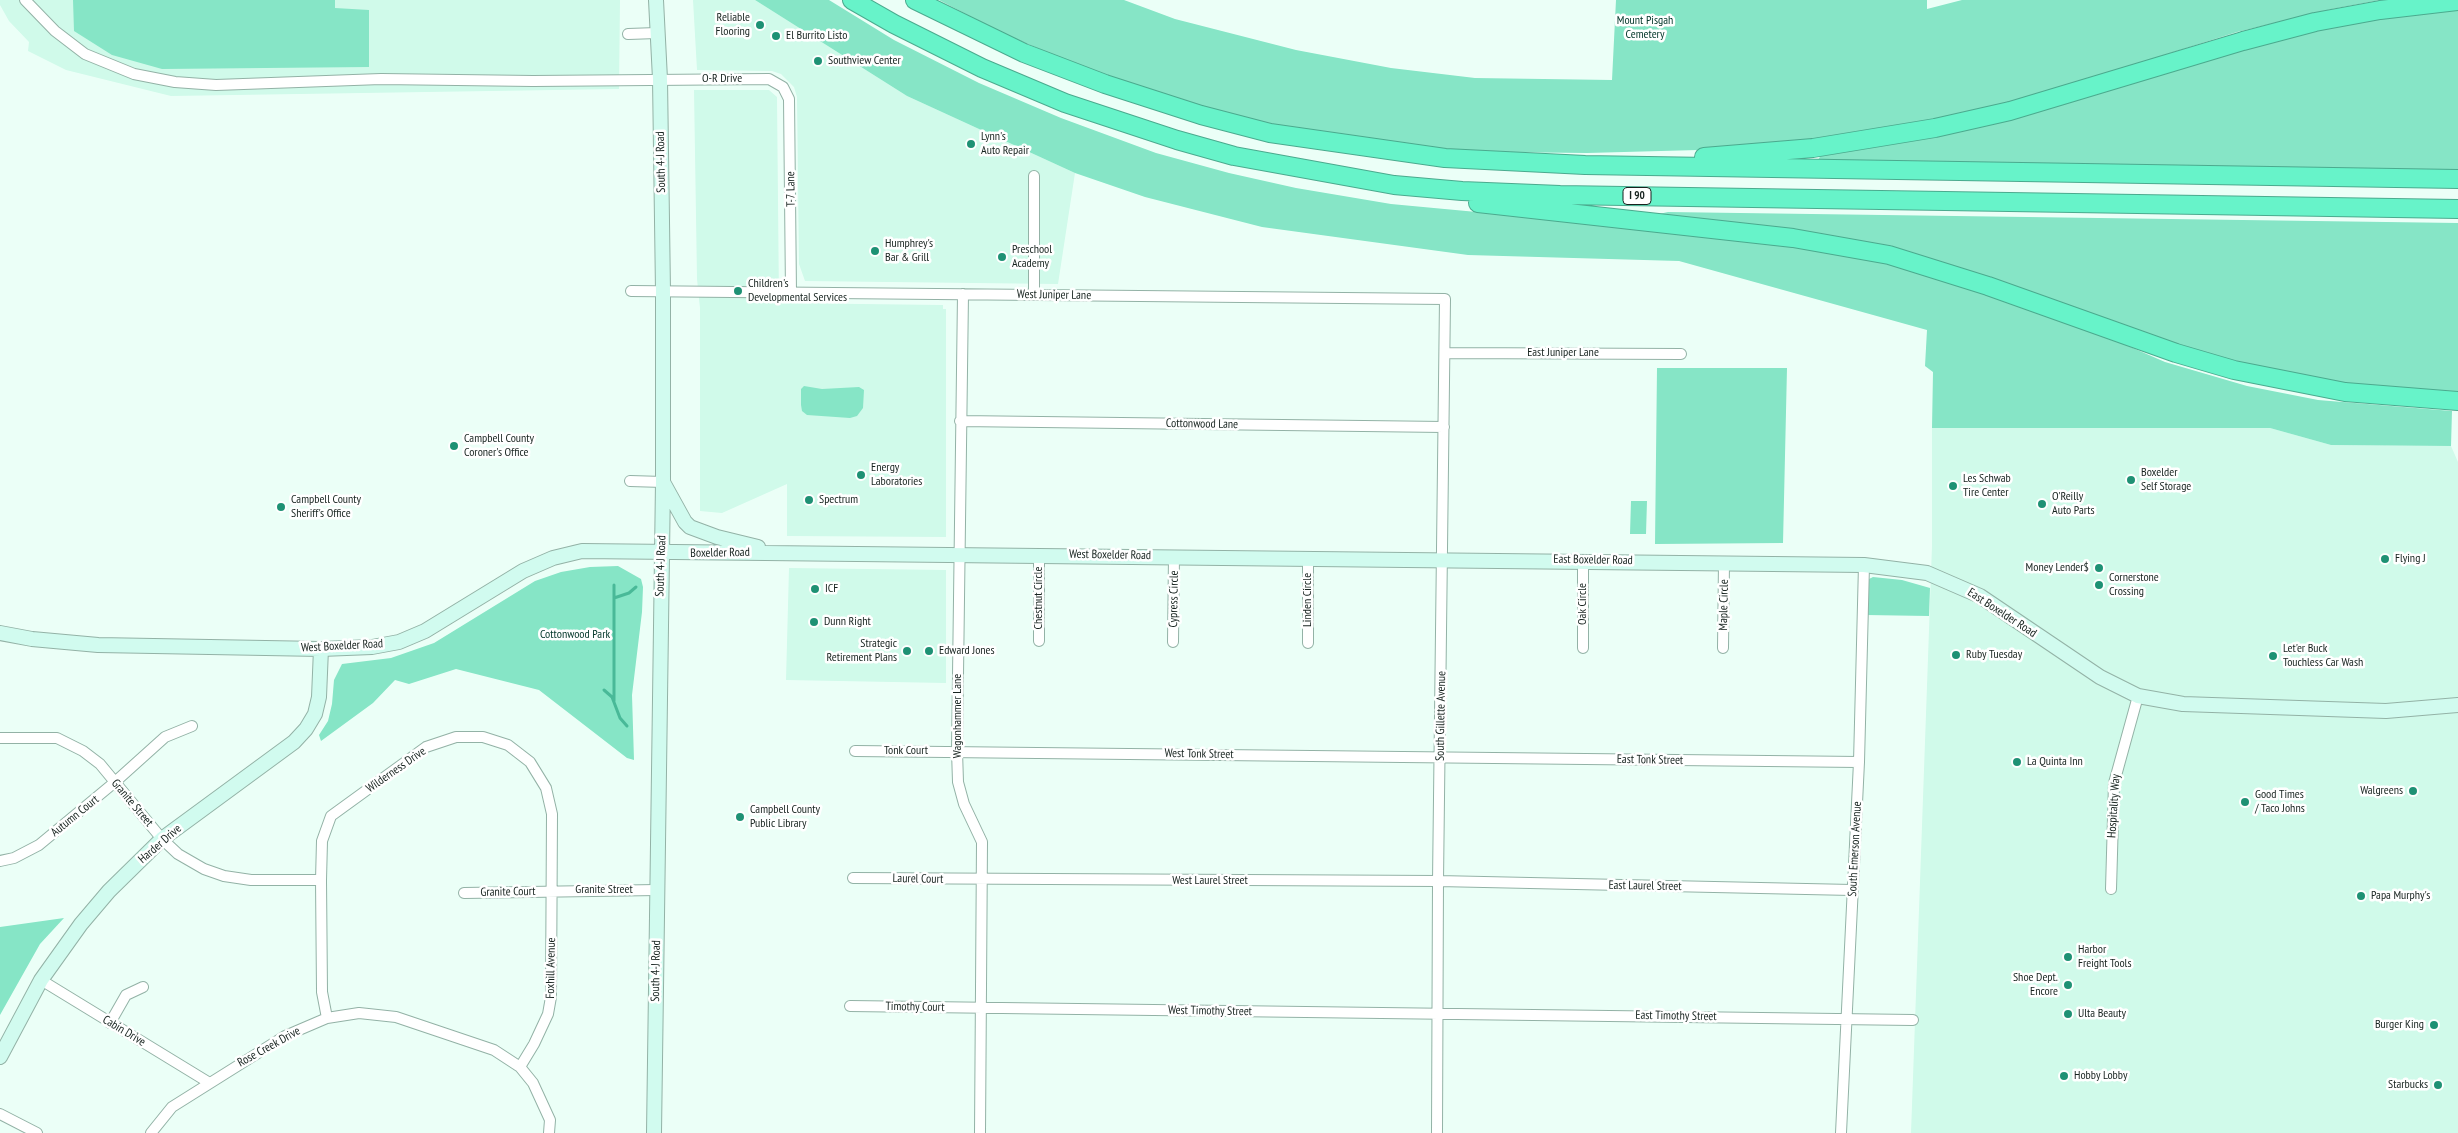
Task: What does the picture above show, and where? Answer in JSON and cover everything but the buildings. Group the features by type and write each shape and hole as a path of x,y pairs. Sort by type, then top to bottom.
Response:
{"highway":[{"name":"I 90","path":"852,0 894,24 991,71 1066,103 1304,179 1392,192 1793,238 1889,256 1988,286 2176,353 2234,370 2345,392 2458,401"},
{"path":"915,0 1024,53 1104,84 1200,116 1270,133 1445,158 1585,165 2458,179"},
{"path":"1397,151 1611,159 1661,158 1742,155 1871,140 2010,111 2233,43 2315,22 2380,10 2458,1"},
{"name":"I 90","path":"1177,140 1234,156 1311,172 1394,185 1462,191 1560,195 2458,209"}],"main road":[{"name":"South 4-J Road","path":"654,1133 663,482 660,79 655,1"},
{"path":"663,482 684,522 693,529 778,552"},
{"name":"West Boxelder Road","path":"0,633 32,639 89,644 321,649 372,647 399,642 450,617 523,571 553,558 582,551 662,552"},
{"name":"Boxelder Road","path":"662,552 778,552"},
{"name":"West Boxelder Road","path":"778,552 1443,558"},
{"name":"East Boxelder Road","path":"1443,558 1864,565 1927,573 1980,596 2100,677 2138,696 2192,704 2386,711 2458,704"},
{"name":"Harder Drive","path":"0,1057 41,980 81,924 109,891 162,839 294,742 306,729 315,714 319,697 321,649"}],"street":[{"name":"O-R Drive","path":"25,0 55,31 86,54 134,74 174,82 216,85 381,79 532,81 768,79 782,86"},
{"path":"628,34 657,33"},
{"name":"T-7 Lane","path":"782,86 789,99 792,293"},
{"path":"1034,176 1034,295"},
{"name":"West Juniper Lane","path":"630,291 1445,300"},
{"name":"Wagonhammer Lane","path":"963,294 957,751 958,782 964,804 982,842 980,1133"},
{"name":"South Gillette Avenue","path":"1437,1133 1445,300"},
{"name":"East Juniper Lane","path":"1445,353 1681,354"},
{"name":"Cottonwood Lane","path":"960,421 1444,426"},
{"path":"630,481 663,482"},
{"name":"Chestnut Circle","path":"1039,554 1039,641"},
{"name":"Cypress Circle","path":"1173,642 1174,556"},
{"name":"Linden Circle","path":"1308,557 1308,643"},
{"name":"Oak Circle","path":"1583,560 1583,648"},
{"name":"Maple Circle","path":"1723,648 1724,562"},
{"name":"South Emerson Avenue","path":"1841,1133 1859,762 1864,565"},
{"name":"Hospitality Way","path":"2111,889 2114,783 2138,696"},
{"name":"Autumn Court","path":"0,862 14,858 39,845 116,782 165,737 192,726"},
{"name":"Wilderness Drive","path":"328,1018 322,992 321,880 322,841 331,816 426,747 456,737 483,737 508,746 530,762 546,788 552,814 552,891"},
{"name":"Granite Street","path":"0,738 57,738 83,751 100,764 162,839 178,854 204,869 224,876 251,880 321,880"},
{"name":"Tonk Court","path":"855,750 957,751"},
{"name":"West Tonk Street","path":"957,751 1440,758"},
{"name":"East Tonk Street","path":"1440,758 1859,762"},
{"name":"Laurel Court","path":"853,878 983,880"},
{"name":"West Laurel Street","path":"983,880 1438,881"},
{"name":"East Laurel Street","path":"1438,881 1852,890"},
{"name":"Granite Street","path":"552,891 657,890"},
{"name":"Granite Court","path":"464,893 531,893 552,891"},
{"name":"Foxhill Avenue","path":"520,1067 548,1014 551,997 552,891"},
{"name":"Cabin Drive","path":"41,980 208,1082"},
{"path":"110,1023 126,995 143,987"},
{"name":"Timothy Court","path":"850,1006 981,1008"},
{"name":"West Timothy Street","path":"981,1008 1438,1013"},
{"name":"Rose Creek Drive","path":"151,1133 172,1107 208,1082 285,1036 328,1018 359,1013 396,1017 494,1050 520,1067 533,1083 550,1120 549,1133"},
{"name":"East Timothy Street","path":"1438,1013 1913,1020"},
{"path":"0,1114 37,1133"}],"shaded area":[{"path":"0,0 620,0 619,89 171,96 66,70 28,51 29,42 9,21 0,5"},
{"path":"693,0 755,0 907,96 1075,173 1058,284 805,281 799,264 797,97 794,87 781,74 772,71 697,70"},
{"name":"Children's Developmental Services","path":"694,90 769,90 777,97 779,303 943,305 943,309 946,309 946,537 787,536 787,484 722,513 700,511 700,308 697,279"},
{"path":"1932,428 2270,428 2331,445 2451,446 2458,462 2458,1133 1911,1133 1932,546"},
{"path":"789,568 946,570 946,683 786,680"}],"green space":[{"path":"73,0 335,0 335,8 369,10 369,67 162,69 112,55 74,31"},
{"path":"755,0 829,0 894,40 979,83 1061,118 1156,153 1229,173 1296,188 1391,204 1616,225 1814,248 1887,264 1942,278 2103,335 2165,362 2247,386 2318,400 2452,411 2451,446 2331,445 2270,428 1932,428 1933,372 1925,366 1927,330 1679,261 1468,255 1262,227 1145,197 1075,173 907,96"},
{"name":"Mount Pisgah Cemetery","path":"939,0 1124,0 1175,19 1296,50 1391,68 1475,78 1612,80 1616,0 1927,0 1927,9 1962,0 2380,0 2332,9 2237,32 1999,107 1902,128 1782,144 1698,150 1587,153 1492,152 1399,146 1323,135 1256,121 1161,95 1075,64 1000,32"},
{"path":"2458,7 2458,170 1817,162 1822,153 2264,39 2357,20"},
{"path":"1668,212 2458,223 2458,392 2419,392 2316,381 2252,367 2177,346 1991,278 1897,252 1650,216"},
{"path":"1657,368 1787,368 1783,543 1655,544"},
{"path":"804,386 822,389 859,387 864,390 863,408 857,416 850,418 807,415 802,411 801,405 801,389"},
{"path":"1631,501 1647,501 1646,534 1630,534"},
{"name":"Cottonwood Park","path":"618,566 641,579 643,587 642,612 632,695 634,760 627,758 539,690 456,669 409,684 395,680 373,703 321,741 319,735 328,721 334,680 342,664 391,658 434,643 535,581 561,572 590,567"},
{"path":"1873,577 1902,580 1930,588 1929,616 1866,615 1867,580"},
{"path":"64,918 40,944 0,1015 0,927"}],"waterway":[{"path":"614,585 614,701"},
{"path":"614,598 629,593 636,587"},
{"path":"604,690 612,697 620,718 627,726"}],"place":[{"name":"Reliable Flooring","path":"760,25"},
{"name":"El Burrito Listo","path":"776,36"},
{"name":"Southview Center","path":"818,61"},
{"name":"Lynn's Auto Repair","path":"971,144"},
{"name":"Humphrey's Bar & Grill","path":"875,251"},
{"name":"Preschool Academy","path":"1002,257"},
{"name":"Children's Developmental Services","path":"738,291"},
{"name":"Campbell County Coroner's Office","path":"454,446"},
{"name":"Energy Laboratories","path":"861,475"},
{"name":"Boxelder Self Storage","path":"2131,480"},
{"name":"Les Schwab Tire Center","path":"1953,486"},
{"name":"Spectrum","path":"809,500"},
{"name":"O'Reilly Auto Parts","path":"2042,504"},
{"name":"Campbell County Sheriff's Office","path":"281,507"},
{"name":"Flying J","path":"2385,559"},
{"name":"Money Lender$","path":"2099,568"},
{"name":"Cornerstone Crossing","path":"2099,585"},
{"name":"ICF","path":"815,589"},
{"name":"Dunn Right","path":"814,622"},
{"name":"Strategic Retirement Plans","path":"907,651"},
{"name":"Edward Jones","path":"929,651"},
{"name":"Ruby Tuesday","path":"1956,655"},
{"name":"Let'er Buck Touchless Car Wash","path":"2273,656"},
{"name":"La Quinta Inn","path":"2017,762"},
{"name":"Walgreens","path":"2413,791"},
{"name":"Good Times / Taco Johns","path":"2245,802"},
{"name":"Campbell County Public Library","path":"740,817"},
{"name":"Papa Murphy's","path":"2361,896"},
{"name":"Harbor Freight Tools","path":"2068,957"},
{"name":"Shoe Dept. Encore","path":"2068,985"},
{"name":"Ulta Beauty","path":"2068,1014"},
{"name":"Burger King","path":"2434,1025"},
{"name":"Hobby Lobby","path":"2064,1076"},
{"name":"Starbucks","path":"2438,1085"}]}
